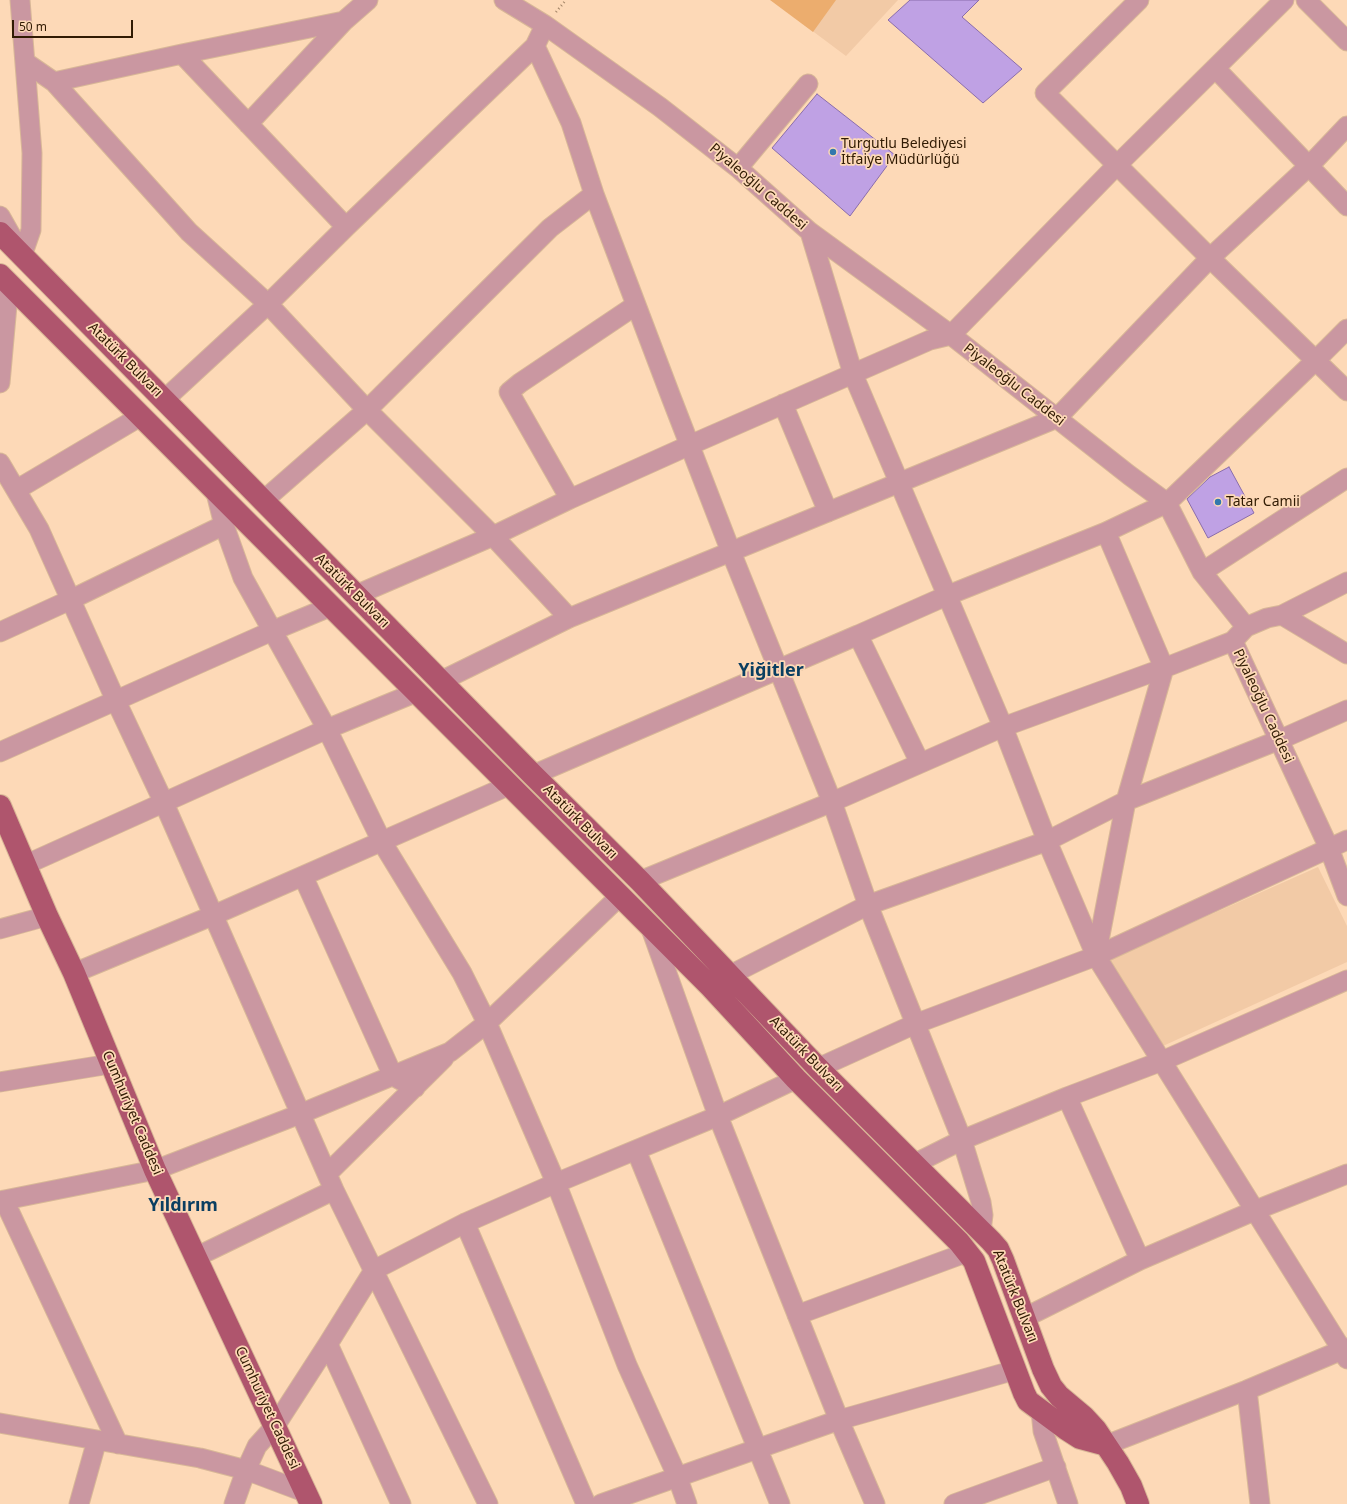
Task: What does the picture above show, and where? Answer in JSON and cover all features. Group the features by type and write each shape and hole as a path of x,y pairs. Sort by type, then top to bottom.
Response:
{"main road":[{"name":"Atatürk Bulvarı","path":"0,233 533,775 640,881 818,1068 998,1249 1043,1369 1052,1386 1096,1430 1122,1469 1138,1504"},
{"name":"Atatürk Bulvarı","path":"4,279 215,489 231,519 332,606 711,987 796,1079 968,1252 974,1261 1028,1401 1080,1438 1106,1445"},
{"path":"141,416 164,400"},
{"path":"231,519 263,501"},
{"path":"332,606 356,595"},
{"path":"417,692 441,681"},
{"path":"510,785 533,775"},
{"name":"Cumhuriyet Caddesi","path":"0,806 47,916 74,973 110,1064 155,1170 309,1498"},
{"path":"620,896 640,881"},
{"path":"711,987 730,975"},
{"path":"796,1079 818,1068"},
{"path":"897,1181 914,1164"},
{"path":"968,1252 981,1231"},
{"path":"1041,1411 1056,1391"}],"street":[{"path":"20,0 32,153 31,230 22,256"},
{"path":"248,124 344,21 368,0"},
{"name":"Piyaleoğlu Caddesi","path":"504,0 546,25 660,107 738,168 810,232 951,335 1129,475 1167,503 1202,572 1246,627 1233,641 1329,848 1347,896"},
{"path":"1140,0 1045,93 1210,258 1347,391"},
{"path":"356,595 493,536 570,499 690,445 930,340 951,335 1117,165 1284,0"},
{"path":"1306,0 1347,41"},
{"path":"54,82 344,21"},
{"path":"164,400 268,304 346,226 535,46 546,25"},
{"path":"535,46 570,123 594,194 731,552 832,802 868,905 962,1140 981,1202 983,1215 981,1231"},
{"path":"182,54 346,226"},
{"path":"25,62 54,82 189,232 268,304 367,410 493,536 569,618"},
{"path":"1215,68 1347,206"},
{"path":"738,168 808,84"},
{"path":"441,681 569,618 1057,418 1210,258 1309,166 1347,126"},
{"path":"263,501 367,410 550,228 594,194"},
{"path":"0,216 22,256"},
{"path":"810,232 853,374 946,596 1003,727 1047,841 1096,956 1345,1352 1106,1445"},
{"path":"0,383 4,279"},
{"path":"570,499 509,392 520,383 636,305"},
{"path":"533,775 946,596 1106,532 1167,503 1347,329"},
{"path":"784,404 828,512"},
{"path":"16,490 141,416"},
{"path":"0,463 39,529 116,701 164,803 331,1182 488,1504"},
{"path":"1202,572 1347,478"},
{"path":"0,632 70,600 231,519 243,578 327,729 382,842 462,973 487,1023 556,1183 627,1365 677,1476 687,1504"},
{"path":"1096,956 1126,801 1164,668 1106,532"},
{"path":"1246,627 1267,618 1282,615 1347,582"},
{"path":"0,752 272,631 332,606"},
{"path":"1282,615 1347,654"},
{"path":"858,635 920,763"},
{"path":"640,881 832,802 1003,727 1233,641"},
{"path":"25,865 327,729 417,692"},
{"path":"730,975 868,905 1047,841 1126,801 1279,740 1347,710"},
{"path":"74,973 214,915 510,785"},
{"path":"818,1068 915,1024 1096,956 1347,840"},
{"path":"303,876 393,1076 414,1088"},
{"path":"196,1257 331,1182 414,1088 450,1052 487,1023 620,896"},
{"path":"0,929 47,916"},
{"path":"649,925 718,1116 839,1420 875,1504"},
{"path":"914,1164 962,1140 1067,1097 1162,1062 1347,980"},
{"path":"118,1444 2,1201 155,1170 300,1114 450,1052"},
{"path":"0,1082 110,1064"},
{"path":"234,1504 246,1470 257,1446 275,1426 374,1270 465,1223 556,1183 718,1116 796,1079"},
{"path":"1067,1097 1140,1260"},
{"path":"636,1150 780,1504"},
{"path":"1024,1318 1140,1260 1256,1210 1347,1174"},
{"path":"465,1223 586,1504"},
{"path":"797,1315 968,1252"},
{"path":"328,1344 402,1504"},
{"path":"601,1504 839,1420 1015,1370"},
{"path":"1248,1390 1260,1504"},
{"path":"1041,1411 1043,1431 1068,1504"},
{"path":"0,1423 200,1458 246,1470 309,1498"},
{"path":"79,1504 97,1440"},
{"path":"954,1504 1056,1467"}],"shaded area":[{"path":"770,0 836,0 813,32"},
{"path":"771,0 898,0 846,56"},
{"path":"1318,867 1347,926 1347,962 1152,1051 1106,961"}],"building":[{"path":"910,0 979,0 962,17 1022,69 983,103 888,20"},
{"name":"Turgutlu Belediyesi İtfaiye Müdürlüğü","path":"817,94 895,155 850,216 772,148"},
{"name":"Tatar Camii","path":"1229,467 1254,513 1208,538 1187,499 1210,477"}],"place":[{"name":"Turgutlu Belediyesi İtfaiye Müdürlüğü","path":"833,152"},
{"name":"Tatar Camii","path":"1218,502"}],"district":[{"name":"Yiğitler","path":"771,671"},
{"name":"Yıldırım","path":"183,1206"}]}
